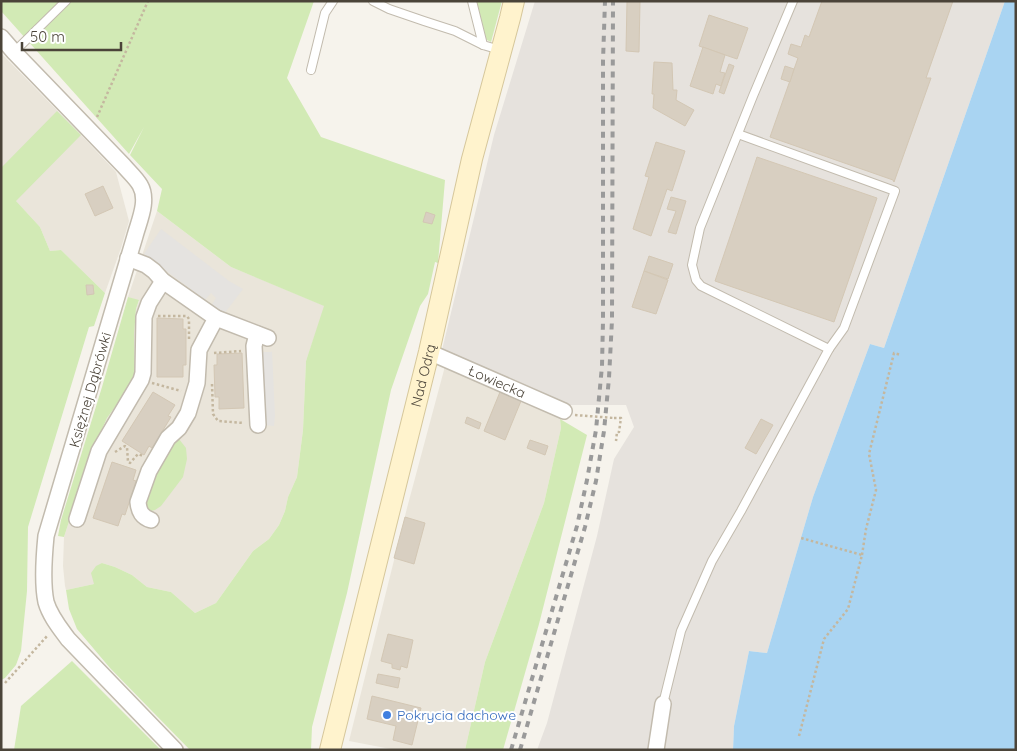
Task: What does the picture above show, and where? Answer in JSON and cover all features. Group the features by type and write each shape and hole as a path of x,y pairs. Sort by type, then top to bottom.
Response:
{"street":[{"name":"Nad Odrą","path":"330,750 429,352 472,159 492,48 514,1"},
{"name":"Księżnej Dąbrówki","path":"1,37 130,172 144,194 143,205 128,258 46,536 44,559 46,603 55,622 68,639 175,750"},
{"path":"128,258 146,265 163,281 216,318 263,336 254,346 258,418"},
{"path":"77,519 99,450 141,380 144,317 149,303 163,281"},
{"path":"151,520 141,514 138,502 149,471 168,438 179,428 188,413 197,383 199,350 216,318"},
{"name":"Łowiecka","path":"429,352 569,413"},
{"path":"656,750 663,704"}],"lane":[{"path":"14,52 66,1"},
{"path":"311,70 325,13 333,1"},
{"path":"373,1 424,22 455,31 492,48"},
{"path":"472,1 492,48"},
{"path":"793,1 700,228 692,265 696,280 700,286 829,349"},
{"path":"663,704 681,631 712,561 742,511 829,349 844,328 895,191 738,134"}],"path":[{"path":"89,128 97,117 148,1"},
{"path":"153,315 187,316 189,320 189,338"},
{"path":"210,356 215,352 246,351"},
{"path":"798,736 824,639 848,609 876,490 869,454 894,353 901,355"},
{"path":"141,380 187,393"},
{"path":"212,382 213,414 218,421 247,423 247,411 258,418"},
{"path":"569,413 621,418 616,441"},
{"path":"111,454 125,446 128,449 128,462 130,463 138,454 148,459"},
{"path":"801,538 862,554"},
{"path":"5,683 46,636 60,628"}],"shaded area":[{"path":"535,1 1005,1 884,348 870,344 813,497 767,653 749,651 734,726 733,750 537,750 547,723 597,536 614,459 634,427 626,405 569,405 442,350 494,135"},
{"path":"1,53 116,172 129,221 105,293 61,250 50,251 40,227 1,185"},
{"path":"157,211 231,267 325,306 306,361 303,430 297,477 288,497 285,511 279,525 269,539 253,551 216,603 195,613 171,592 147,587 132,575 102,563 94,584 66,590 63,566 64,537 91,454 107,418 135,380 134,335 136,309 139,301 128,297"},
{"path":"161,229 229,281 243,289 224,314 211,306 216,298 211,293 205,300 144,254"},
{"path":"272,351 274,426 264,425 262,352"},
{"path":"446,354 569,405 560,419 561,428 544,503 485,662 465,750 396,750 349,741 407,508 444,370"}],"green space":[{"path":"1,1 314,1 287,78 321,137 445,180 438,263 435,262 428,294 420,306 391,390 347,593 312,727 311,750 190,750 110,668 77,629 69,609 66,590 94,584 91,573 96,566 102,563 132,575 147,587 171,592 195,613 216,603 253,551 269,539 279,525 285,511 288,497 297,477 303,430 306,361 324,306 231,267 157,211 162,189 130,155 144,127 129,154 1,11"},
{"path":"476,1 502,1 491,42 485,39"},
{"path":"57,111 81,135 16,201 40,227 50,251 61,250 105,293 94,326 89,327 28,527 27,591 21,651 16,665 1,680 1,168"},
{"path":"128,297 139,300 136,309 134,335 135,380 107,418 91,454 64,537 58,536 61,520"},
{"path":"560,419 587,435 539,624 503,750 465,750 485,662 544,503 561,428"},
{"path":"179,439 186,448 187,459 183,477 161,506 151,511 145,508 145,504 155,473 174,441"},
{"path":"72,661 161,750 14,750 21,706"}],"water":[{"path":"1005,1 1016,1 1016,750 733,750 734,726 749,651 767,653 813,497 870,344 884,348"}],"building":[{"path":"627,1 640,1 639,52 626,51"},
{"path":"822,1 953,1 926,78 931,78 894,182 893,180 770,137 798,58 788,54 791,44 801,47 805,35 809,37"},
{"path":"709,15 748,28 737,59 699,46"},
{"path":"703,47 725,55 720,72 725,73 721,86 716,84 713,94 690,86"},
{"path":"654,62 672,63 673,90 677,90 676,100 694,110 685,126 653,108"},
{"path":"729,64 734,66 724,94 719,92"},
{"path":"785,66 794,69 790,82 781,79"},
{"path":"656,142 685,151 672,191 667,189 651,236 633,229 649,177 645,176"},
{"path":"757,157 877,198 834,322 715,281"},
{"path":"103,186 113,208 95,216 85,194"},
{"path":"671,197 686,201 676,234 668,232 676,211 667,209"},
{"path":"426,212 435,215 432,224 423,222"},
{"path":"649,256 673,264 668,279 644,271"},
{"path":"644,271 668,280 656,314 632,307"},
{"path":"86,285 93,285 94,294 87,295"},
{"path":"157,318 183,319 183,329 186,329 186,365 183,365 183,377 157,377"},
{"path":"242,353 244,408 219,409 219,397 215,397 214,365 217,365 217,354"},
{"path":"153,392 175,405 168,416 171,417 152,448 149,446 144,455 122,441"},
{"path":"500,392 521,401 505,440 484,431"},
{"path":"467,417 481,423 479,429 465,423"},
{"path":"761,419 773,425 756,454 745,448"},
{"path":"530,440 548,446 545,455 527,448"},
{"path":"112,462 136,470 133,480 136,481 125,515 122,514 118,526 93,518"},
{"path":"405,517 425,523 414,564 394,558"},
{"path":"388,634 413,640 407,668 401,666 400,670 392,668 392,664 381,661"},
{"path":"378,674 400,678 398,688 376,683"},
{"path":"372,696 421,708 412,745 393,740 396,726 367,719"}],"railway":[{"path":"511,750 577,526 596,430 602,366 603,321 603,61 605,1"},
{"path":"520,750 585,527 596,481 604,431 612,320 613,1"}],"place":[{"name":"Pokrycia dachowe","path":"387,715"}]}
